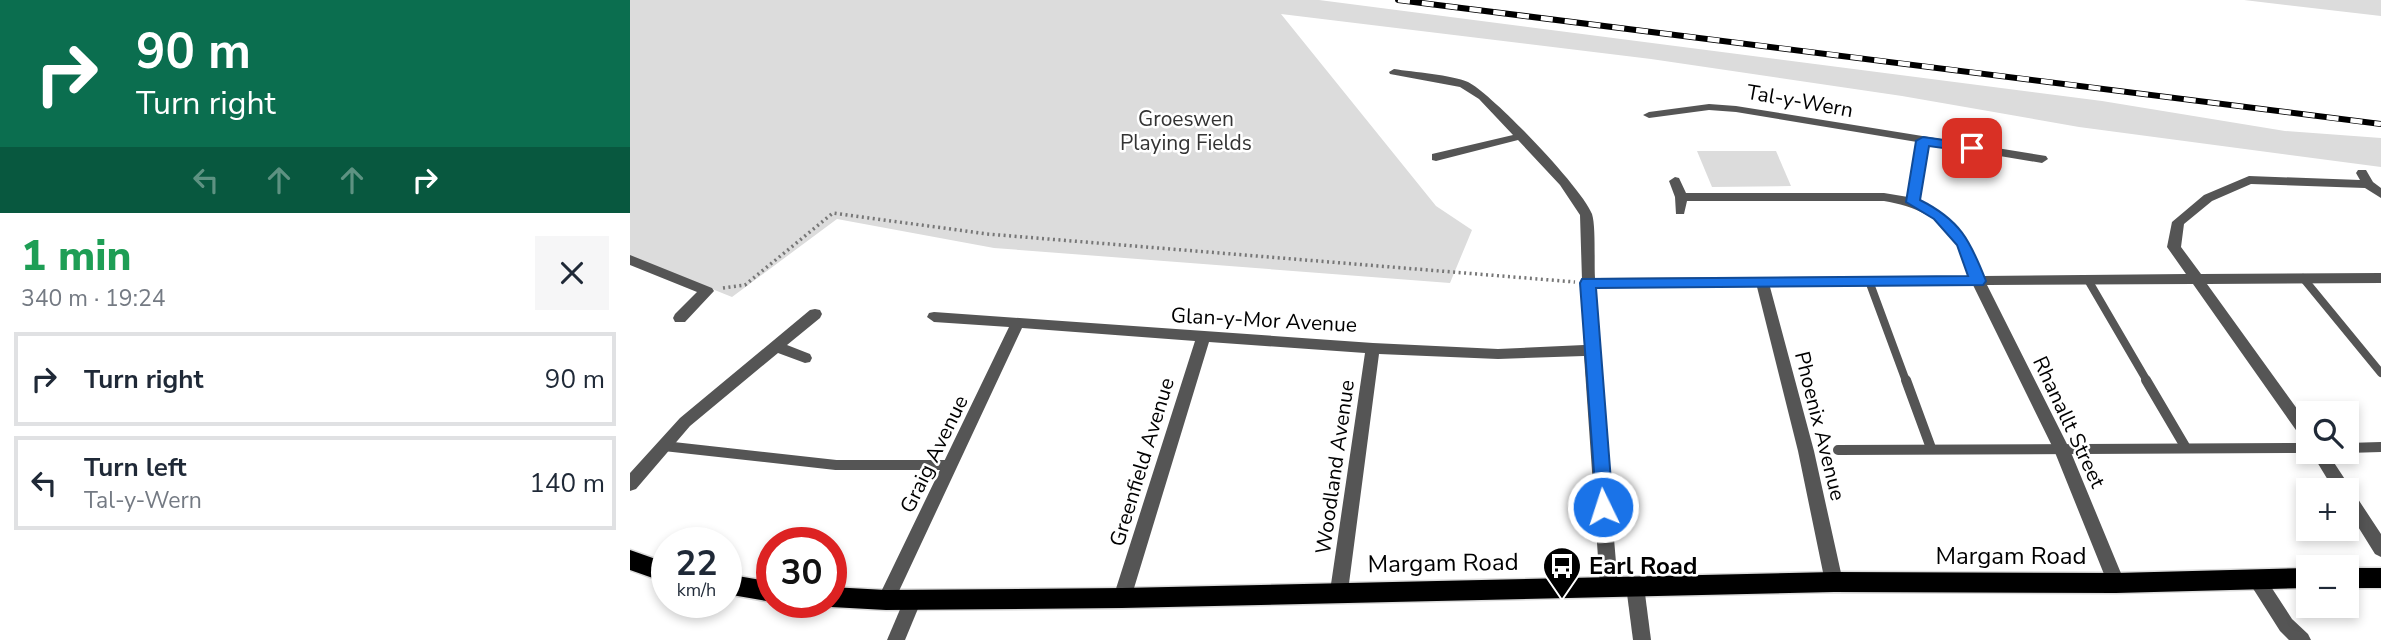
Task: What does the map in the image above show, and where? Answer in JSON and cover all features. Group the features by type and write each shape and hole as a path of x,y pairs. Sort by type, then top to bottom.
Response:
{"main road":[{"path":"630,560 651,567"},
{"name":"Margam Road","path":"847,598 886,600 1122,598 1339,591 1834,582 2116,583 2296,578"},
{"path":"2359,578 2381,578"}],"street":[{"path":"1394,72 1413,70 1463,83 1483,97 1564,182 1586,215 1591,350 1609,586"},
{"path":"1660,99 1670,111"},
{"name":"Tal-y-Wern","path":"1649,115 1670,111 1736,109 1923,141 2020,150 2042,159"},
{"path":"1436,157 1522,136"},
{"path":"1913,202 1923,141"},
{"path":"1450,142 1459,152"},
{"path":"2296,419 2174,247 2178,222 2208,198 2249,180 2365,178 2381,194"},
{"path":"1675,181 1681,204 1884,197 1913,202 1939,216 1964,243 1978,281"},
{"path":"630,260 707,291 680,318"},
{"path":"1588,283 2381,278"},
{"name":"Phoenix Avenue","path":"1762,281 1806,451 1834,582"},
{"name":"Rhanallt Street","path":"1978,281 2062,450 2116,583"},
{"path":"630,484 693,414 816,314"},
{"name":"Glan-y-Mor Avenue","path":"934,317 1017,325 1373,348 1498,354 1591,350"},
{"name":"Graig Avenue","path":"886,600 953,465 1017,325"},
{"name":"Greenfield Avenue","path":"1122,598 1203,338"},
{"path":"777,347 805,358"},
{"name":"Woodland Avenue","path":"1339,591 1373,348"},
{"path":"2359,514 2381,550"},
{"path":"2256,579 2286,625 2302,640"},
{"path":"1635,586 1642,640"},
{"path":"896,640 913,600"}],"lane":[{"path":"2303,278 2381,373"},
{"path":"2088,280 2186,448"},
{"path":"1869,281 1931,448"},
{"path":"664,446 836,465 953,465"},
{"path":"2359,447 2381,447"},
{"path":"1838,450 2296,448"}],"path":[{"path":"707,291 745,285 833,213 987,234 1588,283"}],"green space":[{"name":"Groeswen Playing Fields","path":"630,0 1319,0 2102,101 2285,131 2381,138 2381,167 2079,127 1902,96 1651,59 1281,14 1436,206 1472,230 1450,283 994,248 837,219 732,297 630,256"},
{"path":"2244,0 2381,0 2381,16"},
{"path":"1697,151 1776,151 1791,186 1712,187"}],"railway":[{"path":"1398,0 2381,124"}],"place":[{"name":"Earl Road","path":"1562,600"}],"route":[{"path":"1603,507 1588,283 1978,281 1964,243 1939,216 1913,202 1923,141 1972,148"}]}
